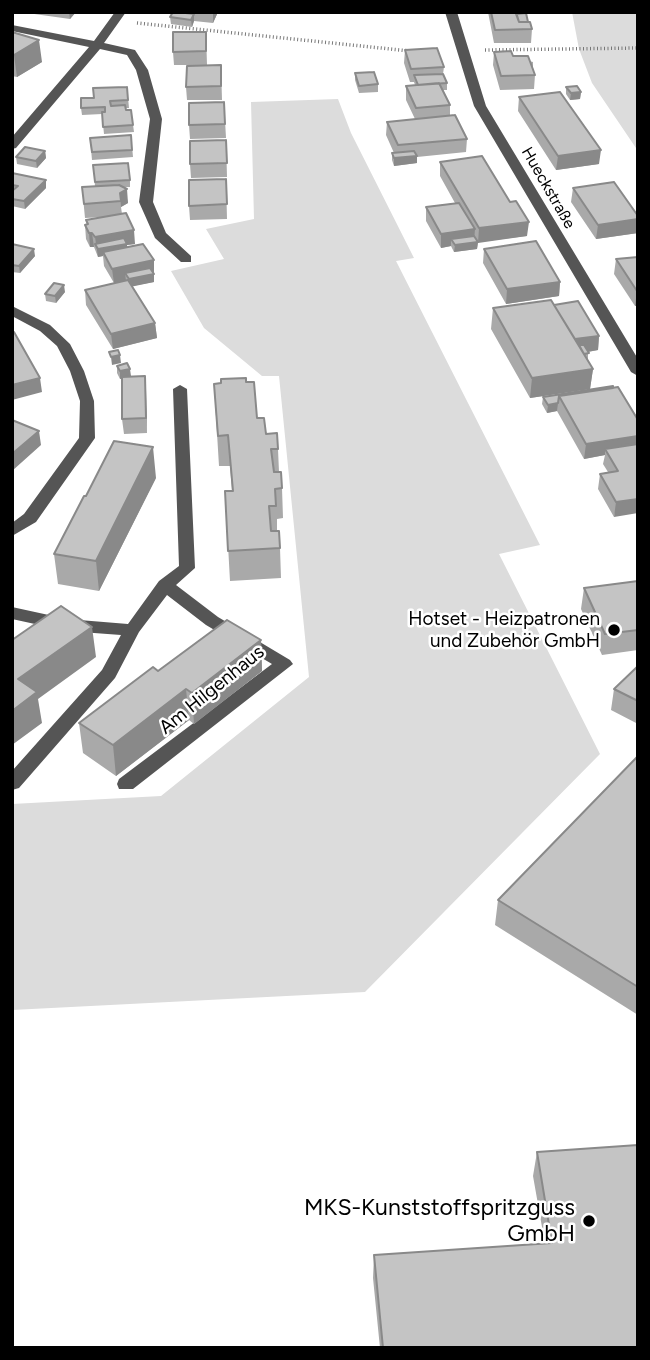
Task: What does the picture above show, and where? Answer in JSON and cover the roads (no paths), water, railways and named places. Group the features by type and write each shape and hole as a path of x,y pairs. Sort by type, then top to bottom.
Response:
{"street":[{"name":"Hueckstraße","path":"451,12 480,106 638,372"},
{"path":"12,145 98,44 118,16"},
{"path":"12,28 131,52 142,70 156,120 146,202 160,235 187,260"},
{"path":"12,310 45,328 63,344 77,371 87,401 87,439 30,518 12,531"},
{"path":"12,783 110,674 132,630 165,585 187,568 180,389"},
{"name":"Am Hilgenhaus","path":"126,784 284,664 212,621 165,585"},
{"path":"12,613 66,625 132,630"}],"place":[{"name":"Hotset - Heizpatronen und Zubehör GmbH","path":"614,630"},
{"name":"MKS-Kunststoffspritzguss GmbH","path":"589,1221"}]}
